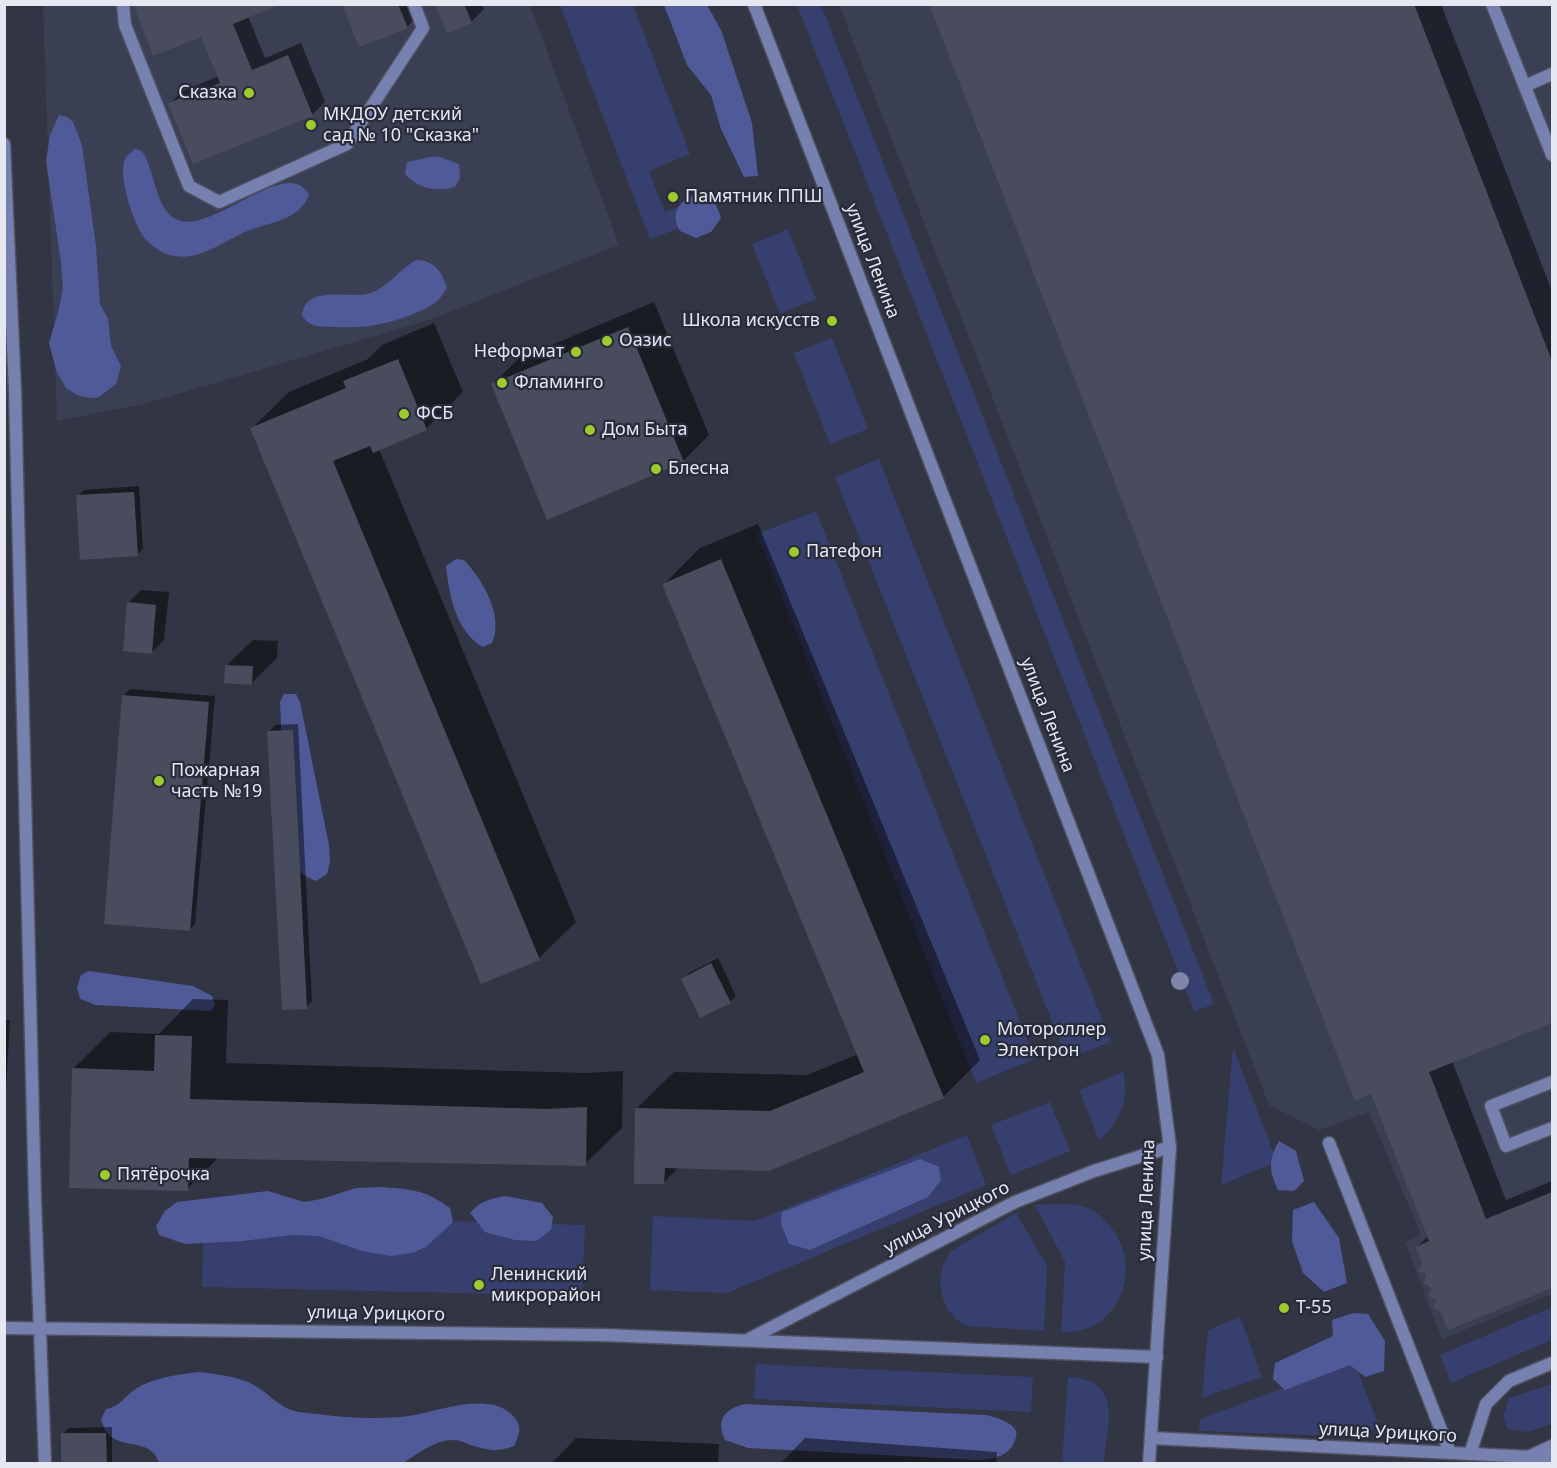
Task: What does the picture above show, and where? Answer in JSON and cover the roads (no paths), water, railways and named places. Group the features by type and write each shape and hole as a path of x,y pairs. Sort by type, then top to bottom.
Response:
{"street":[{"path":"123,4 125,25 189,186 219,202 347,144 423,28 414,4"},
{"name":"улица Ленина","path":"754,4 1158,1055 1170,1147 1149,1464"},
{"path":"1492,4 1552,155"},
{"path":"1525,86 1552,74"},
{"path":"4,144 45,1464"},
{"path":"1552,1082 1491,1106 1506,1146 1552,1128"},
{"path":"1329,1143 1450,1454"},
{"name":"улица Урицкого","path":"748,1340 1015,1202 1094,1171 1170,1147"},
{"name":"улица Урицкого","path":"4,1328 480,1333 748,1340 1157,1357"},
{"path":"1470,1454 1486,1404 1509,1381 1552,1363"},
{"name":"улица Урицкого","path":"1151,1438 1552,1458"},
{"path":"1528,1457 1552,1446"}],"place":[{"name":"Сказка","path":"249,93"},
{"name":"МКДОУ детский сад № 10 \"Сказка\"","path":"311,125"},
{"name":"Памятник ППШ","path":"673,197"},
{"name":"Школа искусств","path":"832,321"},
{"name":"Оазис","path":"607,341"},
{"name":"Неформат","path":"576,352"},
{"name":"Фламинго","path":"502,383"},
{"name":"ФСБ","path":"404,414"},
{"name":"Дом Быта","path":"590,430"},
{"name":"Блесна","path":"656,469"},
{"name":"Патефон","path":"794,552"},
{"name":"Пожарная часть №19","path":"159,781"},
{"name":"Мотороллер Электрон","path":"985,1040"},
{"name":"Пятёрочка","path":"105,1175"},
{"name":"Ленинский микрорайон","path":"479,1285"},
{"name":"Т-55","path":"1284,1308"}]}
